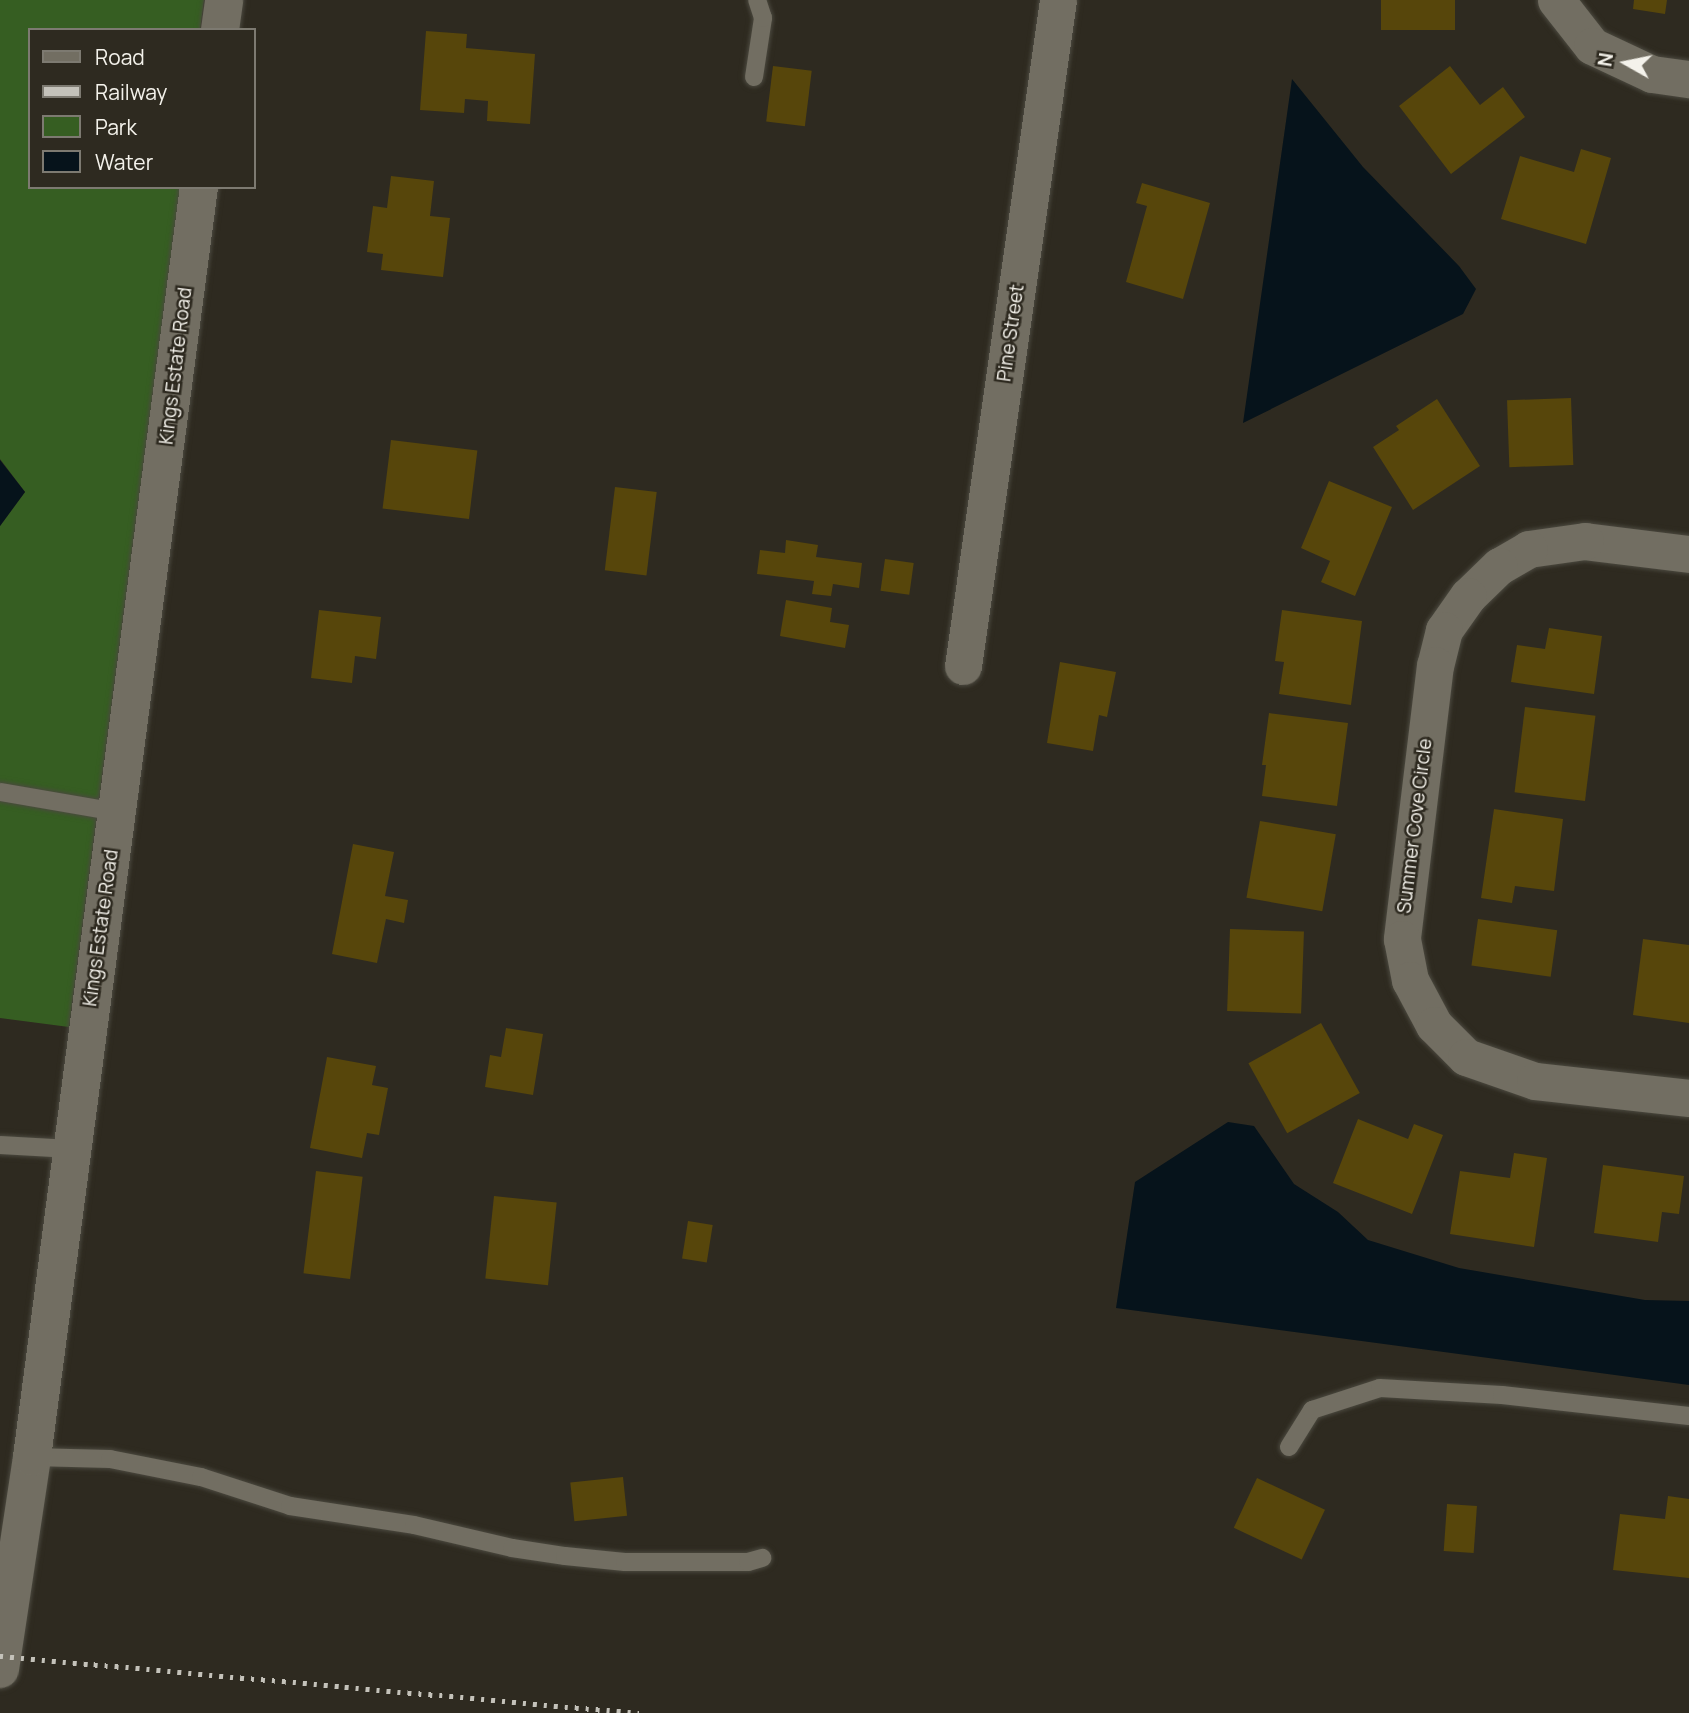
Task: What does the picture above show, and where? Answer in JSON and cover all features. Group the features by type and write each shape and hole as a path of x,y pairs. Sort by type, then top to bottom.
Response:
{"street":[{"path":"220,28 224,0"},
{"name":"Pine Street","path":"963,666 1058,0"},
{"path":"1556,0 1592,46 1652,74 1689,79"},
{"name":"Kings Estate Road","path":"0,1669 32,1457 199,189"},
{"name":"Summer Cove Circle","path":"1689,554 1586,541 1529,549 1499,566 1468,596 1444,630 1435,665 1402,939 1410,980 1434,1025 1466,1057 1535,1081 1689,1098"}],"lane":[{"path":"754,77 764,18 757,0"},
{"path":"0,792 117,812"},
{"path":"0,1145 71,1149"},
{"path":"1289,1447 1312,1410 1380,1388 1502,1395 1689,1416"},
{"path":"32,1457 110,1459 201,1476 290,1507 414,1525 512,1548 565,1556 625,1562 748,1562 762,1558"}],"green space":[{"path":"0,0 204,0 200,28 28,28 28,189 180,189 69,1027 0,1018 0,526 25,492 0,459"}],"water":[{"path":"1292,79 1363,167 1459,266 1476,289 1463,314 1243,423"},
{"path":"0,460 25,492 0,526"},
{"path":"1228,1122 1254,1126 1294,1184 1338,1212 1368,1240 1459,1268 1645,1300 1689,1301 1689,1385 1116,1308 1135,1182"}],"building":[{"path":"1381,0 1455,0 1455,30 1381,30"},
{"path":"1634,0 1667,0 1665,14 1633,9"},
{"path":"426,31 467,34 466,48 535,54 530,124 487,121 488,101 465,99 464,113 420,110"},
{"path":"773,66 812,71 805,126 766,122"},
{"path":"1450,66 1480,105 1503,87 1525,117 1451,174 1399,106"},
{"path":"1581,149 1611,158 1586,244 1501,219 1520,156 1574,172"},
{"path":"391,176 434,181 430,216 450,218 443,277 381,270 383,254 367,252 373,206 387,208"},
{"path":"1142,183 1210,203 1183,299 1126,282 1147,206 1136,203"},
{"path":"1571,398 1573,465 1509,467 1507,400"},
{"path":"1437,399 1480,466 1413,510 1373,447 1399,430 1396,426"},
{"path":"391,440 477,451 469,519 383,508"},
{"path":"1329,481 1392,507 1355,596 1321,582 1330,561 1301,548"},
{"path":"615,487 657,492 646,575 605,570"},
{"path":"786,540 818,545 816,557 862,563 859,588 833,584 831,596 812,594 814,581 757,574 760,550 785,553"},
{"path":"885,559 914,563 909,595 881,591"},
{"path":"786,600 832,608 830,622 849,625 845,648 780,636"},
{"path":"319,610 381,617 376,659 355,656 352,683 311,678"},
{"path":"1282,610 1362,621 1351,705 1279,694 1284,662 1275,661"},
{"path":"1549,628 1602,636 1594,694 1511,682 1517,645 1545,649"},
{"path":"1060,662 1116,672 1107,717 1099,715 1093,751 1047,743"},
{"path":"1525,707 1595,716 1585,801 1515,792"},
{"path":"1269,713 1348,723 1337,806 1262,796 1266,765 1262,765"},
{"path":"1494,809 1563,819 1554,891 1515,886 1512,903 1481,898"},
{"path":"1260,821 1336,834 1322,911 1246,898"},
{"path":"353,844 394,852 385,896 408,900 404,923 386,919 377,963 332,954"},
{"path":"1478,919 1557,930 1551,977 1471,966"},
{"path":"1230,929 1304,932 1301,1014 1227,1011"},
{"path":"1643,939 1689,945 1689,1023 1633,1015"},
{"path":"1321,1023 1360,1093 1287,1133 1248,1063"},
{"path":"506,1028 543,1034 533,1095 485,1087 490,1055 501,1057"},
{"path":"327,1057 376,1066 372,1085 388,1088 379,1135 367,1133 362,1158 310,1148"},
{"path":"1358,1119 1408,1139 1414,1124 1443,1135 1412,1214 1333,1183"},
{"path":"1514,1153 1547,1158 1534,1247 1450,1234 1460,1171 1510,1178"},
{"path":"1603,1165 1684,1176 1679,1214 1662,1212 1658,1242 1594,1233"},
{"path":"316,1171 363,1177 350,1279 303,1273"},
{"path":"494,1196 557,1203 548,1285 485,1279"},
{"path":"688,1221 713,1225 707,1262 682,1259"},
{"path":"623,1477 627,1516 574,1521 570,1483"},
{"path":"1257,1478 1325,1510 1302,1560 1234,1528"},
{"path":"1668,1496 1689,1499 1689,1578 1613,1570 1620,1514 1665,1519"},
{"path":"1447,1504 1477,1506 1474,1553 1444,1551"}],"railway":[{"path":"0,1656 638,1713"}]}
